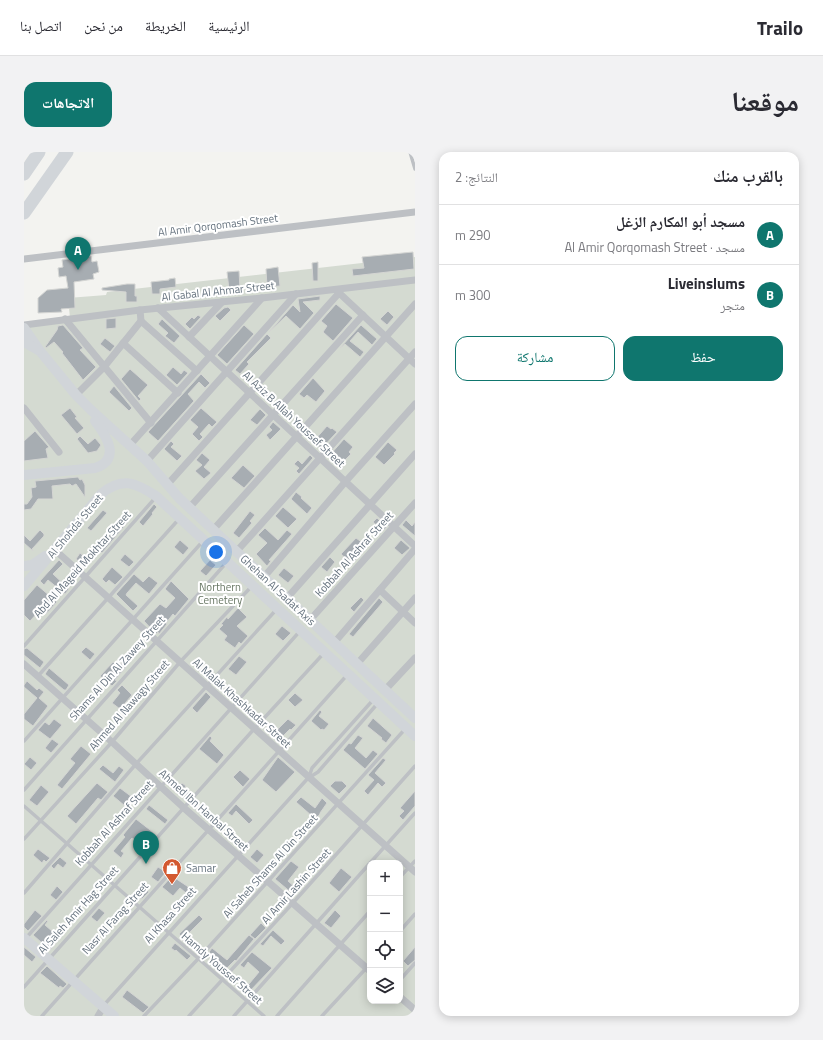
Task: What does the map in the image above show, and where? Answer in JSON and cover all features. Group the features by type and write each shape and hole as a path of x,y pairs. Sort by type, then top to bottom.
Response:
{"highway":[{"path":"24,174 39,152"},
{"path":"24,200 58,152"},
{"path":"24,213 67,152"}],"main road":[{"path":"24,327 40,351 76,395 91,410 94,420 104,432 109,442 110,451 105,462 95,468 24,475"},
{"path":"24,342 40,351"},
{"name":"Ghehan Al Sadat Axis","path":"91,410 147,461 189,508 415,718"},
{"name":"Al Shohda' Street","path":"24,586 101,494 110,487 121,484 134,484 156,496"},
{"name":"Ghehan Al Sadat Axis","path":"156,496 415,736"},
{"path":"24,566 32,564 55,550"},
{"path":"24,939 74,980 114,1016"}],"street":[{"name":"Al Amir Qorqomash Street","path":"24,259 415,212"},
{"name":"Al Gabal Al Ahmar Street","path":"24,327 65,319 158,308 337,291 415,280"},
{"path":"167,485 337,291 415,364"},
{"path":"147,461 296,294"},
{"path":"130,445 262,298"},
{"path":"189,336 222,302"},
{"path":"213,530 415,304"},
{"name":"Al Aziz B Allah Youssef Street","path":"158,308 415,546"},
{"path":"76,395 104,367 140,321 140,310"},
{"path":"189,508 363,315"},
{"path":"65,319 151,423"},
{"path":"140,321 197,371"},
{"path":"123,343 178,393"},
{"path":"236,552 415,352"},
{"path":"264,577 346,481 415,404"},
{"path":"24,408 59,452"},
{"path":"287,598 415,454"},
{"name":"Kobbah Al Ashraf Street","path":"310,620 415,503"},
{"path":"334,643 415,549"},
{"name":"Al Malak Khashkadar Street","path":"55,550 415,872"},
{"path":"380,590 415,623"},
{"path":"357,664 415,598"},
{"path":"385,690 415,658"},
{"name":"Ahmed Ibn Hanbal Street","path":"24,664 208,830 268,881 292,904 367,966"},
{"path":"403,999 415,1009"},
{"name":"Al Khasa Street","path":"98,1016 104,1006"}],"lane":[{"path":"410,152 415,169"},
{"name":"Abd Al Mageid Mokhtar Street","path":"24,646 156,496"},
{"path":"38,676 180,518"},
{"path":"24,741 204,540"},
{"name":"Shams Al Din Al Zawey Street","path":"24,790 227,562"},
{"name":"Ahmed Al Nawagy Street","path":"24,839 112,742 180,662 252,585"},
{"path":"24,893 136,764 278,608"},
{"name":"Kobbah Al Ashraf Street","path":"24,939 301,630"},
{"name":"Al Saleh Amir Hag Street","path":"24,987 254,729 325,652"},
{"name":"Nasr Al Farag Street","path":"42,1016 278,750 348,674"},
{"name":"Al Khasa Street","path":"309,777 312,768 377,700"},
{"name":"Al Khasa Street","path":"104,1006 309,777 318,772 377,700"},
{"name":"Al Saheb Shams Al Din Street","path":"144,1016 198,959 406,728"},
{"name":"Al Amir Lashin Street","path":"189,1016 292,904 415,766"},
{"name":"Hamdy Youssef Street","path":"24,806 168,934 264,1016"},
{"path":"373,860 415,813"},
{"path":"403,874 415,860"},
{"path":"234,1016 367,866"},
{"path":"276,1016 367,914"},
{"path":"403,927 415,914"},
{"path":"403,977 415,963"},
{"path":"322,1016 367,970"}],"green space":[{"name":"Northern Cemetery","path":"415,257 415,1016 24,1016 24,324 70,318 68,298 106,295 107,292"}],"building":[{"path":"413,252 414,269 353,276 352,269 364,268 362,257"},
{"path":"91,256 92,262 97,261 99,272 93,274 94,279 74,282 75,308 61,309 62,312 38,313 38,298 47,290 68,288 66,276 59,277 58,268 63,267 62,260"},
{"path":"318,262 318,281 313,281 312,263"},
{"path":"278,267 280,286 267,287 266,269"},
{"path":"239,271 240,289 229,290 227,272"},
{"path":"175,278 176,287 160,289 160,294 152,294 151,282"},
{"path":"135,284 135,296 137,296 137,302 126,302 126,292 102,290 102,288"},
{"path":"320,296 320,300 303,302 314,313 300,329 286,316 269,332 293,305 300,312 298,299"},
{"path":"336,304 353,318 333,341 323,332 327,326 321,321"},
{"path":"228,307 231,310 220,321 215,316 224,308"},
{"path":"388,311 394,317 387,325 380,319"},
{"path":"198,315 201,317 190,329 185,324 192,317 194,319"},
{"path":"116,318 116,328 106,329 106,319"},
{"path":"162,319 180,336 174,343 165,336 168,333 158,324"},
{"path":"63,325 83,348 80,350 96,367 83,380 54,342 46,348 45,347 57,330 58,326"},
{"path":"244,325 254,334 227,364 217,355"},
{"path":"361,325 377,339 372,345 358,332 350,341 364,352 360,357 345,344 340,348"},
{"path":"267,334 271,338 247,362 249,364 240,374 235,370"},
{"path":"105,338 115,346 110,352 100,344"},
{"path":"173,367 181,374 184,370 188,373 177,385 166,375"},
{"path":"130,369 148,385 138,396 141,399 139,401 121,379"},
{"path":"201,374 210,383 205,388 199,382 188,394 194,401 158,441 148,432"},
{"path":"313,378 325,391 316,402 307,395 304,398 299,394"},
{"path":"114,386 132,408 129,411 109,392"},
{"path":"263,386 276,398 271,402 258,391"},
{"path":"70,408 77,417 75,418 84,428 77,434 61,415"},
{"path":"201,408 217,422 212,427 209,424 200,434 203,437 199,441 192,434 198,427 190,420"},
{"path":"260,409 266,415 257,425 250,420"},
{"path":"273,422 281,429 270,440 266,435 272,430 269,427"},
{"path":"327,426 337,432 321,449 313,442"},
{"path":"35,431 49,447 46,449 48,458 24,461 24,441"},
{"path":"80,436 88,444 95,438 101,445 97,451 88,453 77,439"},
{"path":"344,439 353,447 349,452 351,454 339,466 329,456"},
{"path":"171,441 174,444 171,447 182,456 177,461 164,449"},
{"path":"388,442 397,450 384,465 375,457"},
{"path":"202,453 210,460 204,467 211,473 204,479 195,471 202,465 196,460"},
{"path":"310,455 313,458 299,474 296,471 299,468 294,464 298,460 302,464"},
{"path":"243,465 255,476 244,488 231,478"},
{"path":"78,477 80,480 82,479 85,485 85,497 76,484 72,486 70,484 52,486 53,499 38,499 31,509 24,510 24,504 27,504 32,497 31,488 36,487 35,481"},
{"path":"296,492 312,508 307,514 291,499"},
{"path":"154,504 157,507 143,526 139,522"},
{"path":"283,507 297,519 288,528 275,516"},
{"path":"103,510 107,513 91,531 87,528"},
{"path":"250,511 255,515 250,521 252,523 239,538 233,533"},
{"path":"377,518 387,527 384,530 373,522"},
{"path":"124,519 128,522 102,553 97,548"},
{"path":"406,520 412,526 415,522 415,536 402,525"},
{"path":"265,528 278,540 287,530 292,534 269,560 271,561 267,566 256,554 267,543 258,535"},
{"path":"40,530 44,536 32,549 33,551 24,543 24,535 30,541"},
{"path":"356,538 367,546 367,548 352,564 341,554"},
{"path":"180,540 189,548 183,555 174,547"},
{"path":"401,540 410,548 402,555 394,548"},
{"path":"80,553 91,562 86,567 76,559"},
{"path":"125,554 134,562 129,567 120,560"},
{"path":"330,557 335,562 327,572 321,567"},
{"path":"59,560 63,564 53,574 69,589 65,594 48,580 44,585 40,581"},
{"path":"210,560 216,565 206,576 200,571"},
{"path":"112,567 123,577 115,585 109,580 106,583 102,579"},
{"path":"284,568 294,576 288,583 278,575"},
{"path":"134,574 143,582 149,576 158,583 149,594 136,583 127,593 126,595 138,606 133,611 116,594"},
{"path":"171,581 189,599 175,616 173,614 159,634 158,632 156,634 144,621 160,604 166,608 175,598 165,589"},
{"path":"37,585 57,602 46,614 41,609 30,621 24,615 24,600"},
{"path":"361,597 364,600 354,612 350,608"},
{"path":"379,598 383,602 353,637 349,634"},
{"path":"238,608 247,617 237,626 248,636 241,644 239,642 235,648 224,640 227,636 219,629 227,617 228,619"},
{"path":"282,626 291,633 283,641 275,634"},
{"path":"86,647 95,654 90,660 81,652"},
{"path":"27,648 44,662 40,668 24,655 24,649"},
{"path":"239,656 247,662 236,675 228,669"},
{"path":"113,662 118,666 121,663 126,667 112,686 100,676"},
{"path":"49,668 69,685 66,690 64,690 45,674"},
{"path":"27,681 37,690 39,688 44,692 39,698 48,706 33,726 24,719 24,714 37,698 24,687"},
{"path":"122,685 132,695 120,709 112,703 120,693 117,690"},
{"path":"206,692 211,697 197,713 192,708"},
{"path":"295,693 303,700 295,707 288,700"},
{"path":"320,710 322,712 319,716 329,724 324,730 321,730 311,721"},
{"path":"373,718 392,735 386,743 367,726"},
{"path":"54,719 62,725 50,739 38,730 45,722 49,725"},
{"path":"288,719 296,725 279,740 272,733"},
{"path":"358,735 363,738 355,748 366,758 373,750 378,754 365,769 343,750 349,743 351,744"},
{"path":"210,736 212,738 210,741 224,755 217,764 199,749"},
{"path":"52,739 59,744 51,753 45,748"},
{"path":"81,746 91,754 62,789 57,785 75,763 70,759"},
{"path":"30,757 37,763 31,770 24,764"},
{"path":"278,757 295,772 276,792 262,780"},
{"path":"383,758 386,760 375,773 386,783 382,787 378,783 368,795 364,791 374,780 368,775"},
{"path":"103,765 113,773 119,766 124,770 115,782 99,769"},
{"path":"240,770 250,779 243,787 233,777"},
{"path":"335,781 342,781 347,786 339,794 330,786"},
{"path":"97,783 108,792 101,800 98,798 76,824 67,816"},
{"path":"182,783 186,786 184,789 189,793 185,798 175,790"},
{"path":"41,785 49,792 37,806 29,800"},
{"path":"120,788 132,797 125,806 113,796"},
{"path":"415,791 415,806 403,820 399,816 404,811 400,808"},
{"path":"301,797 315,808 322,798 327,803 307,829 303,826 312,816 296,802"},
{"path":"236,804 253,820 249,824 236,811 232,816 228,813"},
{"path":"149,805 168,820 165,824 146,809"},
{"path":"136,819 154,833 143,846 132,838 121,851 124,853 121,858 113,851 125,837 123,835"},
{"path":"38,849 50,858 46,862 44,860 42,863 33,855"},
{"path":"257,849 264,855 257,863 250,857"},
{"path":"60,857 67,863 63,868 58,864 54,869 51,866"},
{"path":"291,861 299,867 288,881 297,889 293,894 275,879"},
{"path":"158,867 166,872 158,882 151,877"},
{"path":"341,868 352,877 339,892 329,883"},
{"path":"172,876 190,889 186,893 180,888 173,896 162,887"},
{"path":"57,886 63,892 56,900 50,895"},
{"path":"142,886 149,892 142,899 135,894"},
{"path":"99,908 105,913 97,922 91,917"},
{"path":"35,910 42,916 28,931 24,927 24,924"},
{"path":"335,910 341,916 331,928 324,923"},
{"path":"199,915 203,919 187,935 200,946 195,951 180,938 181,936 179,934"},
{"path":"47,920 48,921 45,925 60,938 50,950 33,935"},
{"path":"261,923 266,928 255,939 250,935"},
{"path":"273,930 285,941 281,945 271,936 263,946 260,944"},
{"path":"249,935 254,939 236,961 235,960 223,972 218,968 222,964 209,952 212,948 227,960"},
{"path":"175,943 191,956 187,960 176,950 175,951 171,948"},
{"path":"24,947 36,957 32,962 24,955"},
{"path":"415,947 415,960 408,966 403,961"},
{"path":"252,952 272,968 248,993 244,990 259,972 248,962 244,968 240,965"},
{"path":"47,966 67,984 63,988 60,986 59,988 40,973"},
{"path":"127,990 149,1007 143,1013 122,997"}],"place":[{"name":"مسجد أبو المكارم الزغل","path":"78,270"},
{"name":"Liveinslums","path":"146,864"},
{"name":"Samar","path":"172,885"}]}
